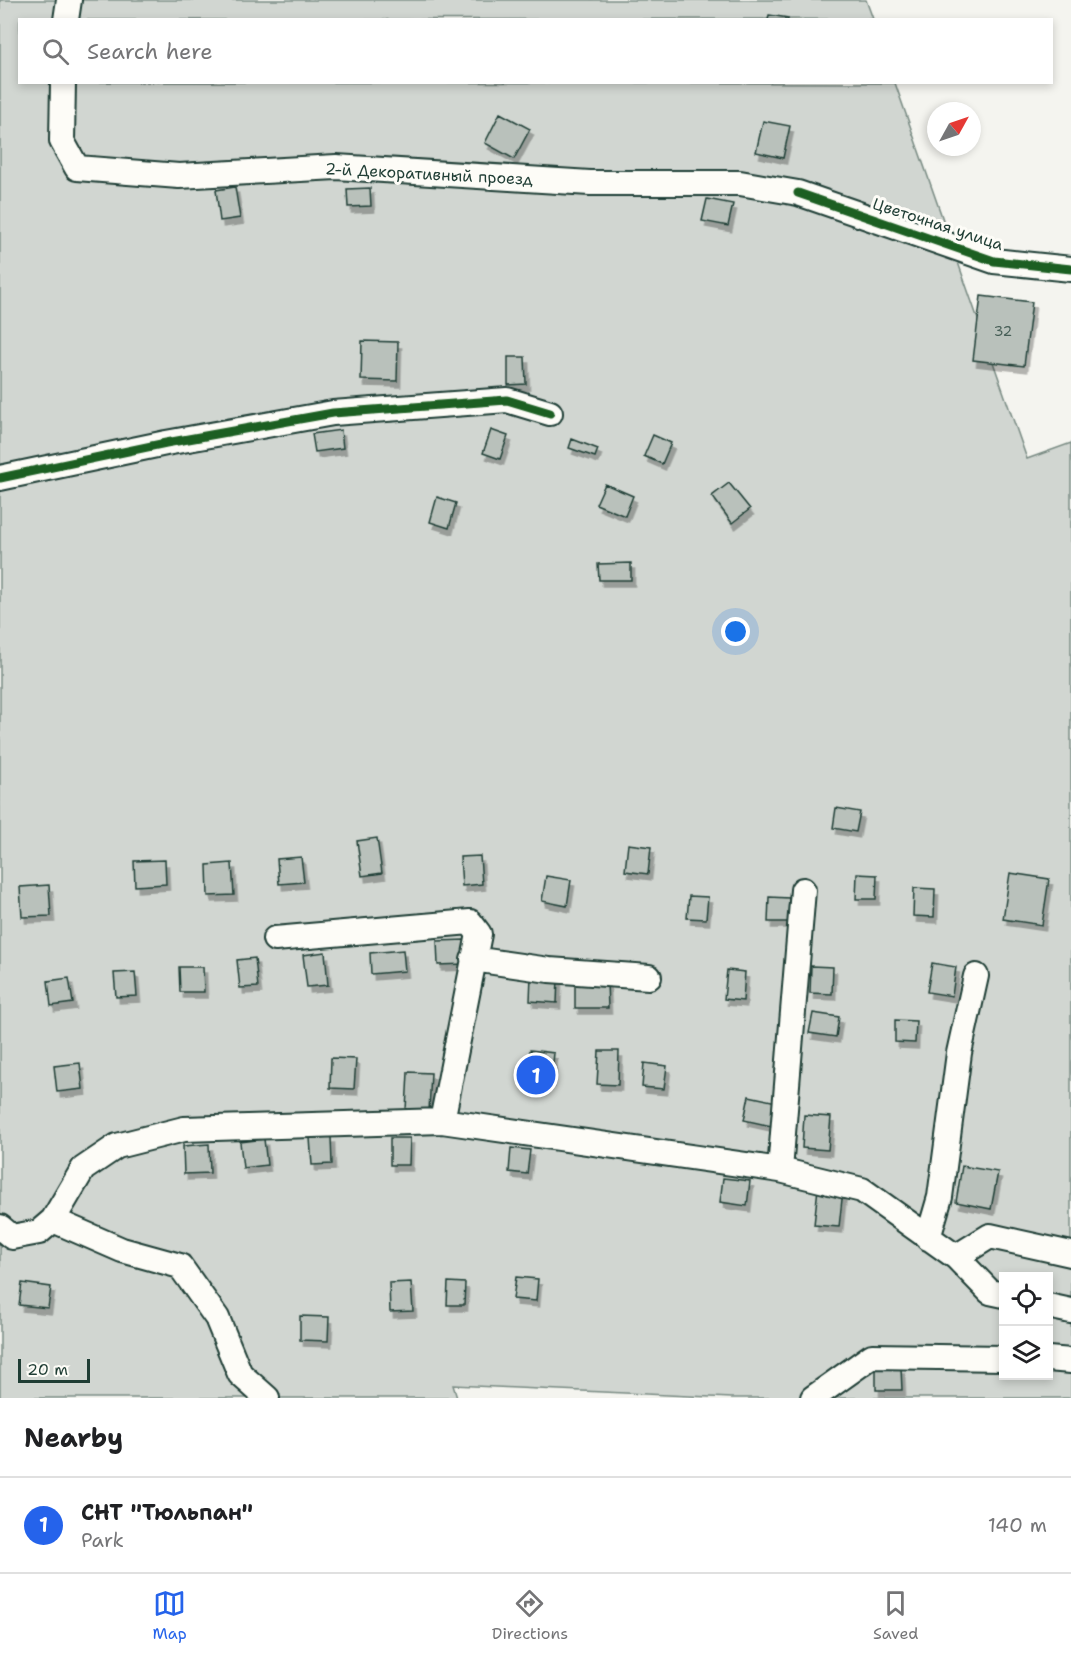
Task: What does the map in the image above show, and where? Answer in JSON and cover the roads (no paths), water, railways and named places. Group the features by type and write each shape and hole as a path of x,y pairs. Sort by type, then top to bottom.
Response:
{"street":[{"path":"66,18 69,0"},
{"name":"2-й Декоративный проезд","path":"63,84 62,141 77,168 179,176 336,167 590,183 740,183 798,193"},
{"name":"Цветочная улица","path":"798,193 994,261 1071,269"},
{"path":"0,478 166,443 333,413 507,400 550,413"},
{"path":"780,1170 803,890"},
{"path":"275,939 470,922 478,934 442,1121"},
{"path":"473,959 549,970 649,977"},
{"path":"928,1238 940,1197 959,1053 976,976"},
{"path":"0,1227 12,1237 39,1232 53,1220 83,1169 117,1146 184,1129 442,1121 780,1170 862,1190 956,1257 990,1292 999,1294"},
{"path":"53,1220 122,1251 180,1266 217,1318 240,1374 267,1398"},
{"path":"956,1257 990,1236 1071,1254"},
{"path":"1053,1307 1071,1311"},
{"path":"813,1398 872,1356 999,1358"},
{"path":"1053,1359 1071,1361"}],"place":[{"name":"СНТ \"Тюльпан\"","path":"536,1075"}]}
